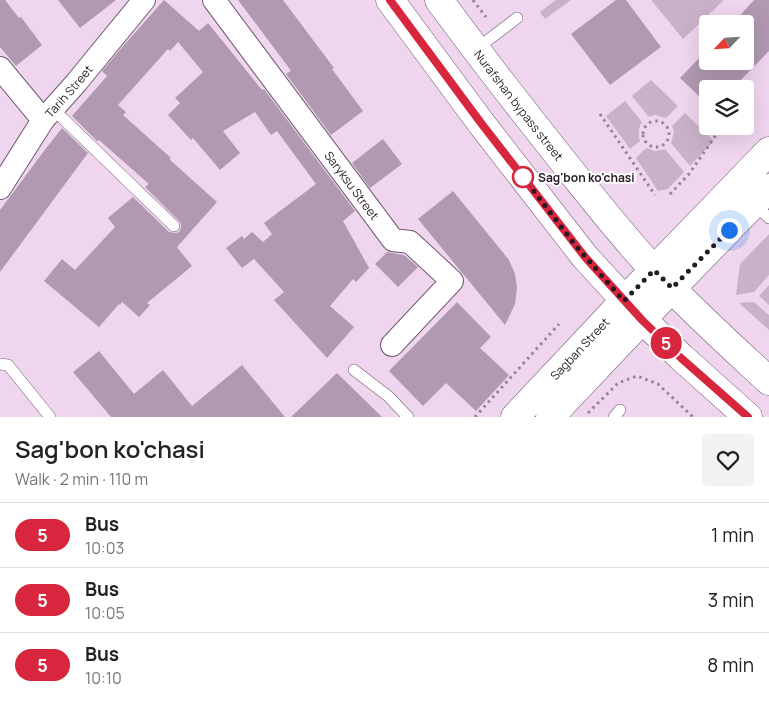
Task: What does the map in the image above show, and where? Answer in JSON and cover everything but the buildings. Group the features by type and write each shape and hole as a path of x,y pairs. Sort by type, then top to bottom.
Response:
{"main road":[{"path":"390,0 464,101 570,238 633,311 737,411"},
{"name":"Nurafshan bypass street","path":"439,0 475,50 619,230 663,279 769,381"},
{"name":"Sagban Street","path":"515,417 633,311 663,279 769,151"},
{"path":"663,279 764,203"},
{"name":"Sagban Street","path":"550,417 633,311"}],"street":[{"name":"Tarih Street","path":"0,188 48,114 144,0"},
{"name":"Saryksu Street","path":"214,0 393,240 410,242 452,281 392,345"},
{"path":"0,68 48,114"}],"lane":[{"path":"475,50 517,18"},
{"path":"48,114 174,226"},
{"path":"0,364 8,365 50,417"},
{"path":"354,370 388,396 408,417"}],"path":[{"path":"473,0 486,17"},
{"path":"600,114 656,195"},
{"path":"659,121 666,125 669,132 668,140 665,144 653,147 645,142 643,130 648,123 659,121"},
{"path":"670,194 689,174 716,135"},
{"path":"475,417 560,324"},
{"path":"584,417 618,383 637,376 658,384 693,417"}],"shaded area":[{"path":"556,0 571,0 545,19 540,12"},
{"path":"651,0 724,0 708,15 699,15 699,24 683,39"},
{"path":"651,80 678,106 666,118 655,115 649,117 632,96"},
{"path":"625,101 642,122 639,131 640,141 630,149 606,116"},
{"path":"685,113 699,127 699,135 708,135 714,141 690,166 671,143 674,132 672,126"},
{"path":"646,148 655,151 665,149 684,172 668,189 658,191 636,158"},
{"path":"769,234 769,275 754,292 736,295 740,264"},
{"path":"769,285 769,305 759,296"},
{"path":"754,302 769,315 769,330 739,303"}],"bus line":[{"name":"5","path":"390,0 481,123 585,257 642,320 681,358 748,417"}],"place":[{"name":"Sag'bon ko'chasi","path":"523,177"}],"route":[{"path":"523,177 576,246 624,301 654,270 672,288 729,230"}]}
